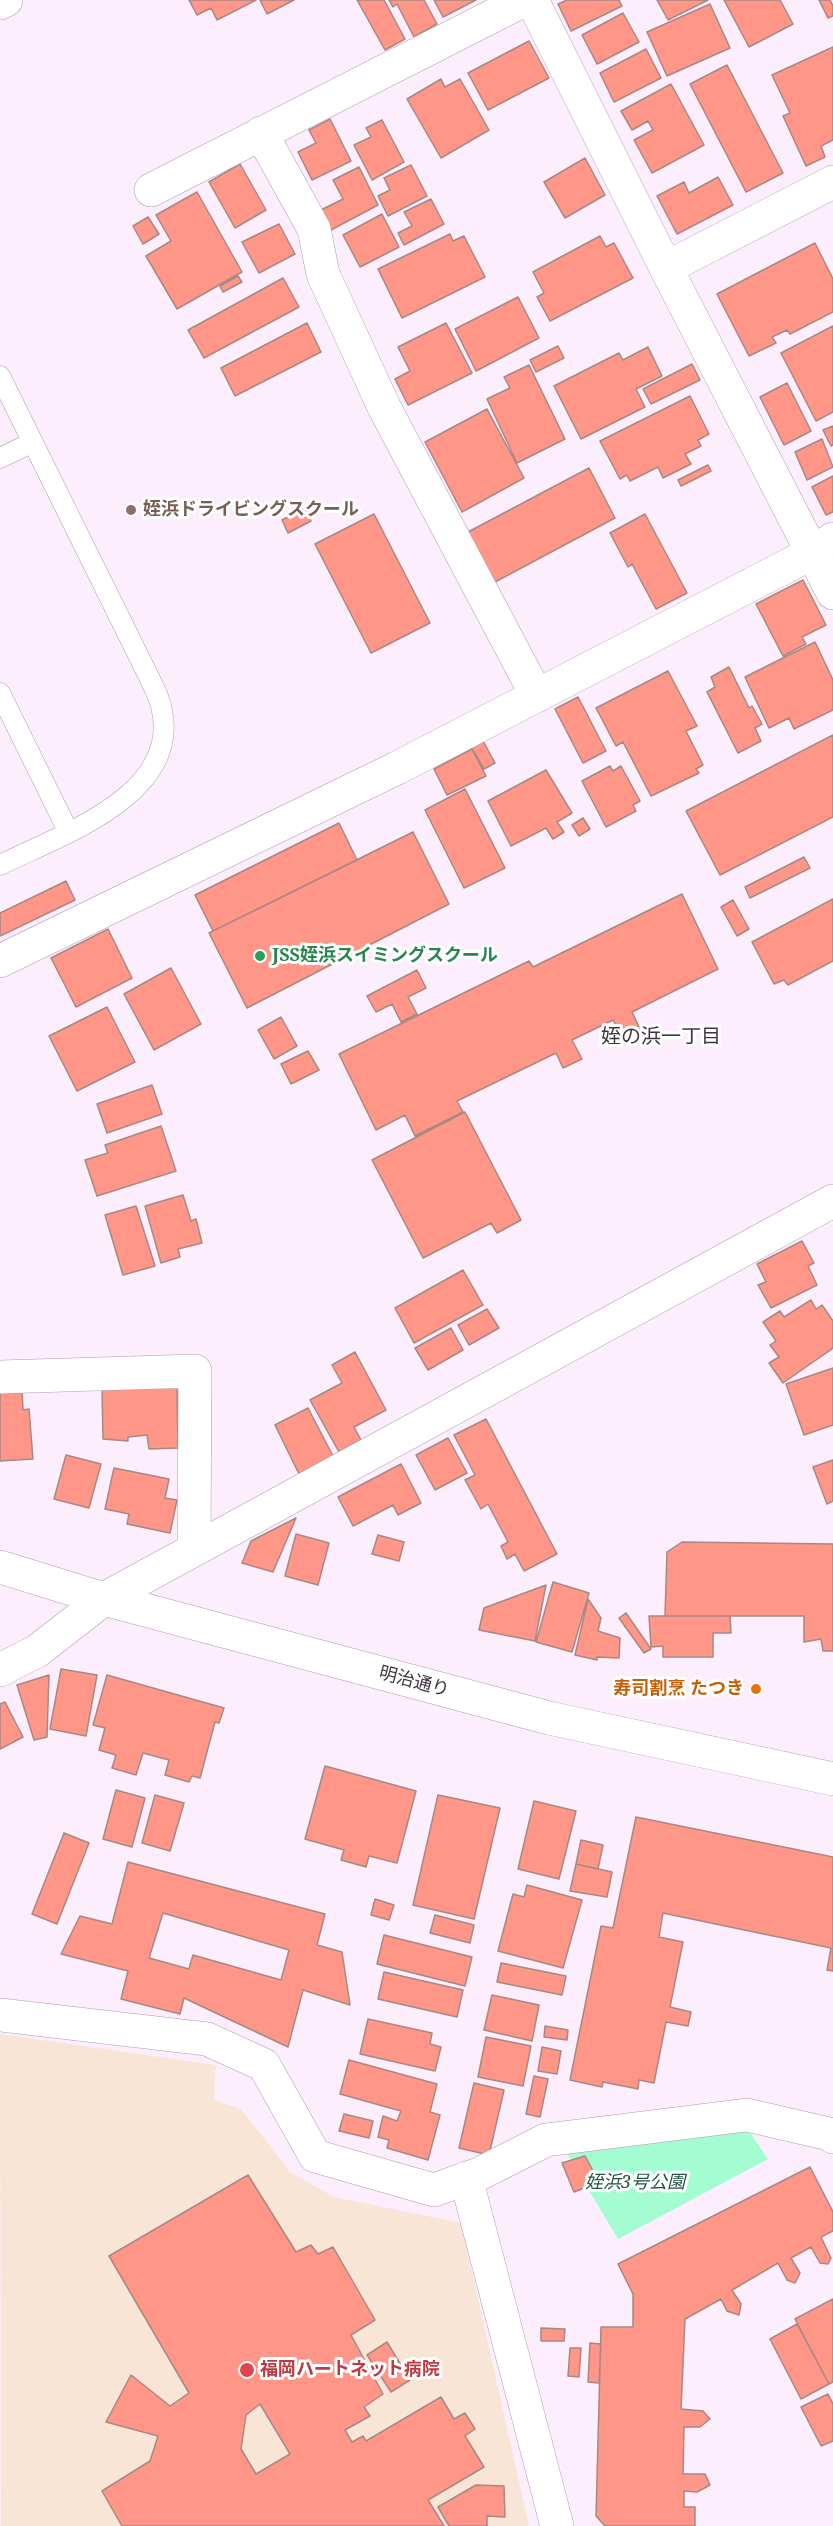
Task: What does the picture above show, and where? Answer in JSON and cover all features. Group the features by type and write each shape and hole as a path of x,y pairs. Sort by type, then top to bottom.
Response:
{"street":[{"path":"0,3 6,0"},
{"path":"151,190 524,0"},
{"path":"532,0 666,268 823,546 833,593"},
{"path":"261,133 314,229 323,274 384,407 537,696"},
{"path":"666,268 833,182"},
{"path":"0,961 397,768 823,546"},
{"path":"0,1670 37,1651 104,1599 830,1211"},
{"path":"0,1377 195,1371 194,1550"},
{"name":"明治通り","path":"0,1567 104,1599 549,1718 833,1779"},
{"path":"0,2015 207,2039 264,2065 315,2156 434,2190 479,2174 546,2140 747,2115 833,2137"},
{"path":"466,2178 557,2526"}],"lane":[{"path":"0,376 162,707 163,739 150,773 129,796 105,813 0,866"},
{"path":"0,458 33,442"},
{"path":"0,693 68,831"}],"shaded area":[{"name":"福岡ハートネット病院","path":"0,2034 216,2065 214,2100 241,2109 290,2172 334,2197 461,2223 529,2526 1,2526"}],"green space":[{"name":"姪浜3号公園","path":"747,2128 768,2159 618,2239 566,2152"}],"building":[{"path":"189,0 256,0 217,20 211,8 197,15"},
{"path":"260,0 294,0 267,14"},
{"path":"357,0 384,0 405,39 385,50"},
{"path":"389,0 424,0 437,24 414,37 397,4 393,7"},
{"path":"434,0 476,0 443,17"},
{"path":"567,0 619,0 622,6 571,31 558,4"},
{"path":"657,0 708,0 668,20"},
{"path":"724,0 780,0 793,24 749,47"},
{"path":"819,0 830,0 833,6 833,16 828,18"},
{"path":"710,4 730,48 667,76 647,32"},
{"path":"623,13 639,42 597,64 582,35"},
{"path":"529,41 549,78 488,110 468,73"},
{"path":"833,47 833,140 821,146 825,157 806,166 783,116 790,113 772,75"},
{"path":"646,49 661,78 614,102 600,73"},
{"path":"727,65 783,173 746,192 690,84"},
{"path":"441,79 445,87 460,79 489,130 441,158 407,99"},
{"path":"671,84 704,145 652,173 634,140 653,130 648,121 632,130 621,111"},
{"path":"330,119 351,161 312,180 298,152 316,143 309,130"},
{"path":"382,120 404,162 372,180 354,145 371,137 366,128"},
{"path":"585,158 605,195 565,218 544,182"},
{"path":"240,164 266,210 235,228 209,182"},
{"path":"411,165 427,196 388,216 378,196 390,190 384,178"},
{"path":"359,167 378,205 329,231 319,211 343,199 333,180"},
{"path":"718,177 733,205 677,234 657,196 684,182 689,193"},
{"path":"197,192 242,272 177,309 146,256 171,241 156,215"},
{"path":"431,199 444,224 404,245 398,233 412,226 404,212"},
{"path":"382,214 399,247 360,267 343,235"},
{"path":"148,217 159,234 143,244 133,226"},
{"path":"279,224 295,254 259,273 242,242"},
{"path":"450,234 453,241 464,236 485,277 402,318 378,269"},
{"path":"600,236 606,247 614,243 633,278 550,321 537,297 544,293 533,272"},
{"path":"815,243 833,279 833,312 790,334 787,330 772,337 776,343 749,356 717,294"},
{"path":"238,276 242,282 223,292 220,286"},
{"path":"283,278 299,307 204,358 188,330"},
{"path":"518,297 539,338 476,371 455,329"},
{"path":"307,323 321,352 235,396 221,368"},
{"path":"446,323 472,373 408,405 395,379 410,371 398,347"},
{"path":"833,326 833,412 816,421 781,353"},
{"path":"558,346 564,358 536,372 530,360"},
{"path":"648,347 662,376 636,389 645,407 581,439 554,386 619,353 623,360"},
{"path":"692,364 700,380 651,404 643,389"},
{"path":"529,365 565,439 517,463 487,399 510,388 504,377"},
{"path":"787,383 811,431 784,445 760,397"},
{"path":"690,396 709,434 698,440 701,446 685,454 691,464 663,478 658,467 630,481 627,475 620,479 600,441"},
{"path":"487,409 524,478 462,512 425,442"},
{"path":"833,426 833,445 831,446 823,430"},
{"path":"822,439 833,467 807,480 795,452"},
{"path":"708,465 711,471 681,486 678,480"},
{"path":"589,468 615,518 495,582 468,532"},
{"path":"833,476 833,512 826,515 812,487"},
{"path":"305,508 311,521 288,533 282,520"},
{"path":"374,514 430,623 371,653 315,544"},
{"path":"645,514 687,593 656,609 632,564 628,567 610,533"},
{"path":"803,580 826,625 802,637 806,644 783,656 756,604"},
{"path":"815,642 833,680 833,710 794,729 789,718 769,728 745,677"},
{"path":"729,667 749,708 752,706 762,724 755,728 761,741 738,753 707,692 715,687 711,677"},
{"path":"668,671 697,726 686,731 703,765 696,769 699,773 651,796 623,742 616,746 596,708"},
{"path":"578,697 606,751 583,763 555,709"},
{"path":"833,735 833,817 720,875 686,811"},
{"path":"482,739 495,763 484,769 470,745"},
{"path":"472,749 486,776 447,795 434,769"},
{"path":"610,766 613,771 621,766 640,801 633,805 636,811 606,827 582,781"},
{"path":"546,770 572,813 557,822 564,832 553,839 546,828 511,846 488,801"},
{"path":"465,789 505,868 464,888 425,810"},
{"path":"583,818 590,829 579,836 572,825"},
{"path":"339,823 357,860 213,931 195,895"},
{"path":"413,832 449,904 247,1008 209,933"},
{"path":"804,857 810,868 750,898 745,887"},
{"path":"66,881 75,900 0,936 0,913"},
{"path":"682,894 718,969 632,1012 640,1029 623,1038 613,1020 572,1040 582,1059 563,1068 556,1053 457,1101 463,1112 415,1136 405,1115 376,1130 339,1054 529,961 533,967"},
{"path":"833,899 833,961 788,985 784,980 774,984 752,942"},
{"path":"733,900 749,929 737,936 721,907"},
{"path":"108,929 132,978 76,1007 51,958"},
{"path":"171,968 201,1024 154,1050 124,994"},
{"path":"417,970 426,988 408,997 417,1014 401,1022 392,1004 376,1012 367,996"},
{"path":"107,1007 135,1062 77,1091 49,1036"},
{"path":"281,1017 297,1046 274,1059 258,1030"},
{"path":"308,1051 319,1070 291,1084 281,1064"},
{"path":"152,1085 162,1114 107,1133 97,1104"},
{"path":"465,1112 521,1220 497,1233 491,1223 423,1258 372,1160"},
{"path":"161,1126 176,1171 97,1196 85,1160 108,1153 105,1145"},
{"path":"183,1195 191,1221 196,1219 202,1243 178,1249 180,1257 161,1263 145,1206"},
{"path":"136,1206 155,1266 123,1275 105,1215"},
{"path":"802,1241 814,1263 808,1266 817,1285 771,1308 758,1285 766,1282 757,1264"},
{"path":"463,1270 483,1305 414,1343 395,1308"},
{"path":"811,1300 816,1309 822,1305 833,1321 833,1348 783,1383 769,1363 779,1357 770,1345 776,1341 763,1322 780,1311 784,1317"},
{"path":"487,1309 499,1328 469,1345 458,1325"},
{"path":"451,1328 463,1350 428,1370 415,1348"},
{"path":"355,1352 386,1410 354,1427 361,1440 339,1452 310,1400 342,1383 332,1365"},
{"path":"833,1368 833,1425 804,1435 786,1384"},
{"path":"102,1387 177,1387 178,1448 149,1449 147,1435 128,1437 128,1441 103,1439"},
{"path":"22,1389 23,1410 29,1409 33,1459 0,1461 0,1391"},
{"path":"308,1408 333,1456 299,1474 275,1425"},
{"path":"486,1419 557,1554 524,1571 515,1554 507,1559 501,1546 508,1542 488,1504 481,1509 465,1480 475,1475 454,1435"},
{"path":"448,1438 467,1473 435,1490 416,1455"},
{"path":"66,1455 101,1464 89,1508 54,1499"},
{"path":"833,1460 833,1501 827,1504 813,1467"},
{"path":"401,1464 421,1503 398,1515 393,1505 353,1526 338,1497"},
{"path":"114,1468 169,1479 165,1498 177,1500 170,1533 127,1524 129,1514 105,1509"},
{"path":"296,1518 273,1572 242,1563 251,1541"},
{"path":"296,1534 329,1543 318,1585 285,1576"},
{"path":"378,1535 404,1542 399,1561 372,1554"},
{"path":"682,1542 833,1544 833,1651 823,1651 821,1639 804,1642 804,1616 665,1616 667,1552"},
{"path":"553,1582 589,1593 572,1652 536,1642"},
{"path":"546,1585 535,1641 479,1630 484,1608"},
{"path":"588,1599 601,1618 598,1631 620,1638 619,1658 597,1657 597,1660 575,1655"},
{"path":"626,1613 651,1649 644,1653 619,1618"},
{"path":"649,1616 730,1616 731,1633 713,1633 713,1657 663,1657 663,1646 651,1647"},
{"path":"61,1669 97,1675 86,1736 50,1729"},
{"path":"49,1675 47,1737 34,1740 17,1685"},
{"path":"107,1675 224,1708 219,1723 215,1722 200,1778 192,1776 189,1782 165,1775 169,1760 143,1753 136,1775 112,1768 116,1755 99,1750 105,1728 93,1725"},
{"path":"5,1702 23,1737 0,1749 0,1704"},
{"path":"325,1766 416,1791 397,1863 369,1856 366,1867 341,1860 344,1850 305,1839"},
{"path":"116,1790 145,1798 132,1847 103,1839"},
{"path":"155,1795 184,1803 170,1851 142,1843"},
{"path":"438,1795 500,1808 474,1919 413,1905"},
{"path":"534,1801 576,1811 559,1879 518,1869"},
{"path":"636,1817 833,1857 833,1971 827,1970 831,1948 663,1913 659,1937 683,1942 670,2007 691,2012 688,2026 666,2022 654,2083 639,2080 638,2089 603,2082 602,2087 570,2080 601,1926 613,1928"},
{"path":"64,1833 89,1843 57,1924 32,1914"},
{"path":"581,1840 603,1845 598,1869 576,1864"},
{"path":"128,1862 325,1914 317,1945 342,1952 350,2005 303,1990 288,2047 184,1998 180,2014 121,1999 128,1971 61,1954 80,1916 112,1924","holes":["163,1913 289,1950 281,1980 193,1955 189,1969 149,1958"]},
{"path":"576,1864 612,1872 607,1897 570,1891"},
{"path":"527,1885 582,1900 563,1968 498,1951 513,1894 524,1897"},
{"path":"375,1899 394,1905 389,1920 371,1915"},
{"path":"435,1915 474,1925 470,1943 430,1933"},
{"path":"384,1935 472,1957 465,1986 377,1964"},
{"path":"501,1963 566,1976 562,1995 497,1982"},
{"path":"384,1972 463,1990 457,2017 378,1999"},
{"path":"492,1995 539,2005 532,2041 484,2030"},
{"path":"368,2019 432,2033 430,2044 441,2047 435,2071 360,2054"},
{"path":"545,2026 568,2030 567,2040 544,2037"},
{"path":"486,2037 531,2046 523,2086 478,2077"},
{"path":"542,2047 561,2051 557,2074 538,2071"},
{"path":"349,2060 437,2084 430,2112 440,2115 428,2160 387,2148 389,2140 378,2137 383,2116 397,2121 401,2111 340,2094"},
{"path":"534,2076 548,2079 540,2117 526,2114"},
{"path":"474,2083 504,2090 489,2155 459,2148"},
{"path":"344,2114 373,2121 369,2138 339,2131"},
{"path":"585,2156 599,2182 574,2192 562,2163"},
{"path":"810,2167 833,2212 833,2231 821,2237 831,2258 828,2264 820,2263 811,2247 791,2258 800,2273 795,2283 787,2280 778,2263 732,2290 741,2304 739,2315 727,2311 721,2299 685,2319 681,2409 703,2411 710,2419 700,2427 684,2427 683,2474 705,2474 710,2485 697,2492 684,2491 684,2507 695,2507 695,2526 605,2526 596,2516 601,2327 633,2327 633,2294 618,2264"},
{"path":"248,2175 296,2252 311,2245 318,2254 333,2247 375,2320 351,2335 383,2394 364,2407 370,2416 345,2430 352,2442 363,2436 366,2441 441,2397 454,2419 465,2413 475,2429 465,2436 484,2467 428,2500 444,2526 122,2526 102,2491 150,2461 158,2436 106,2422 131,2375 170,2406 189,2393 109,2256","holes":["260,2404 290,2454 256,2474 241,2449 246,2415"]},
{"path":"833,2299 833,2382 829,2384 795,2319"},
{"path":"797,2324 829,2384 801,2399 770,2339"},
{"path":"541,2328 565,2329 564,2341 541,2341"},
{"path":"387,2342 410,2380 391,2392 367,2355"},
{"path":"590,2343 601,2344 599,2383 588,2382"},
{"path":"570,2348 581,2348 579,2377 568,2376"},
{"path":"828,2394 833,2404 833,2441 821,2446 801,2407"},
{"path":"476,2485 504,2486 505,2517 487,2516 487,2526 449,2526 438,2507"}],"place":[{"name":"姪浜ドライビングスクール","path":"131,510"},
{"name":"JSS姪浜スイミングスクール","path":"260,956"},
{"name":"寿司割烹 たつき","path":"756,1689"},
{"name":"福岡ハートネット病院","path":"247,2370"}],"district":[{"name":"姪の浜一丁目","path":"661,1037"}]}
